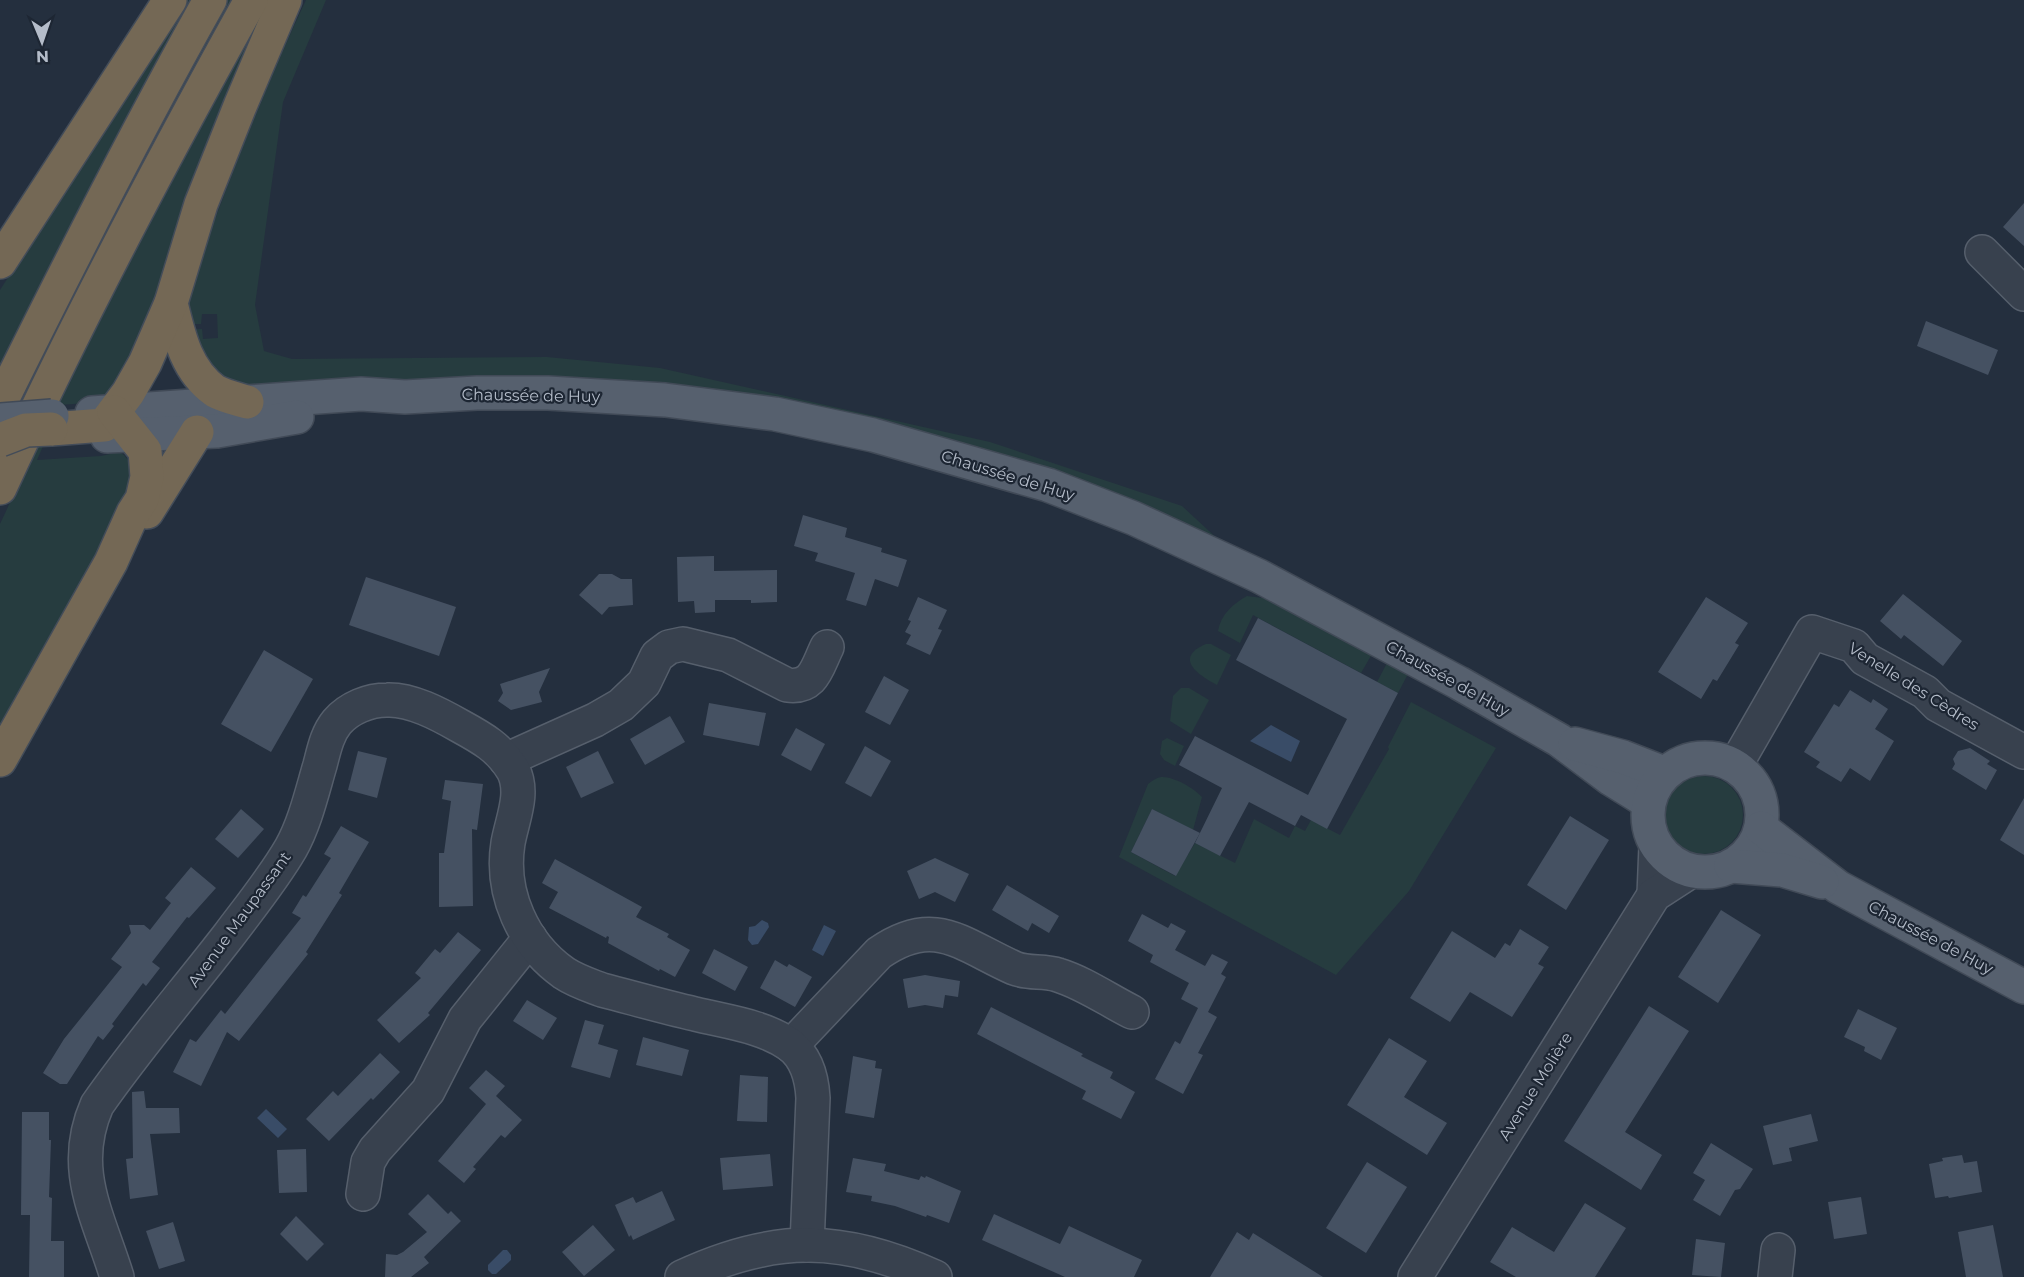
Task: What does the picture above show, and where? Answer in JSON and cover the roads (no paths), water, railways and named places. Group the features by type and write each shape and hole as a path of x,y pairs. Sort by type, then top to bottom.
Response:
{"highway":[{"path":"0,262 170,0"},
{"path":"0,404 72,259 210,0"},
{"path":"0,488 98,287 251,0"},
{"path":"0,760 111,562 133,513 142,499 147,477 145,451 123,423 128,393 145,363 171,303 201,204 285,0"},
{"path":"171,303 180,338 191,367 216,391 247,402"},
{"path":"0,442 26,430 123,423"},
{"path":"111,562 142,520 197,432"}],"main road":[{"name":"Chaussée de Huy","path":"123,423 247,402 361,394 405,397 477,393 548,393 665,400 775,414 873,435 964,459 1048,485 1176,536 1270,581 1459,683 1559,740 1611,779 1648,802"},
{"name":"Chaussée de Huy","path":"123,423 197,432 218,431 405,397"},
{"path":"0,420 51,428"},
{"name":"Chaussée de Huy","path":"1559,740 1623,758 1664,773"},
{"path":"1690,759 1719,759 1735,766 1754,785 1760,799 1761,828 1755,843 1745,856 1719,871 1691,872 1665,858 1649,832 1648,802 1654,786 1664,773 1690,759"},
{"name":"Chaussée de Huy","path":"1761,828 1838,887 2024,987"},
{"name":"Chaussée de Huy","path":"1731,866 1782,870 1838,887"}],"street":[{"path":"1982,252 2024,294"},
{"name":"Venelle des Cèdres","path":"1735,766 1812,632 1854,646 1865,658 1925,692 1938,705 2024,752"},
{"path":"506,760 595,720 621,705 644,683 657,656 669,646 683,644 728,655 788,685 798,687 810,681 827,647"},
{"name":"Avenue Maupassant","path":"117,1277 85,1173 84,1155 90,1122 97,1105 265,888 291,847 307,809 326,745 338,720 368,702 393,700 410,703 489,742 498,749 514,772 517,802 508,843 506,866 510,893 516,912 530,938 548,960 581,983 763,1031 791,1046 800,1054 807,1067 813,1092 807,1245"},
{"name":"Avenue Molière","path":"1654,895 1656,846"},
{"name":"Avenue Molière","path":"1415,1277 1654,895 1691,872"},
{"path":"791,1046 872,959 891,945 922,935 936,934 956,939 1019,970 1065,977 1132,1012"},
{"path":"363,1194 368,1162 375,1150 428,1091 465,1019 530,938"},
{"path":"682,1277 715,1262 739,1255 807,1245 827,1245 873,1254 935,1277"}],"water":[{"path":"1271,725 1300,741 1291,762 1250,741"},
{"path":"762,920 768,923 769,927 758,944 752,945 748,940 749,927 755,926"},
{"path":"824,925 836,931 823,956 812,950"},
{"path":"266,1109 287,1129 278,1138 257,1118"},
{"path":"503,1250 507,1250 511,1255 511,1260 496,1274 492,1274 488,1270 488,1265"}]}
